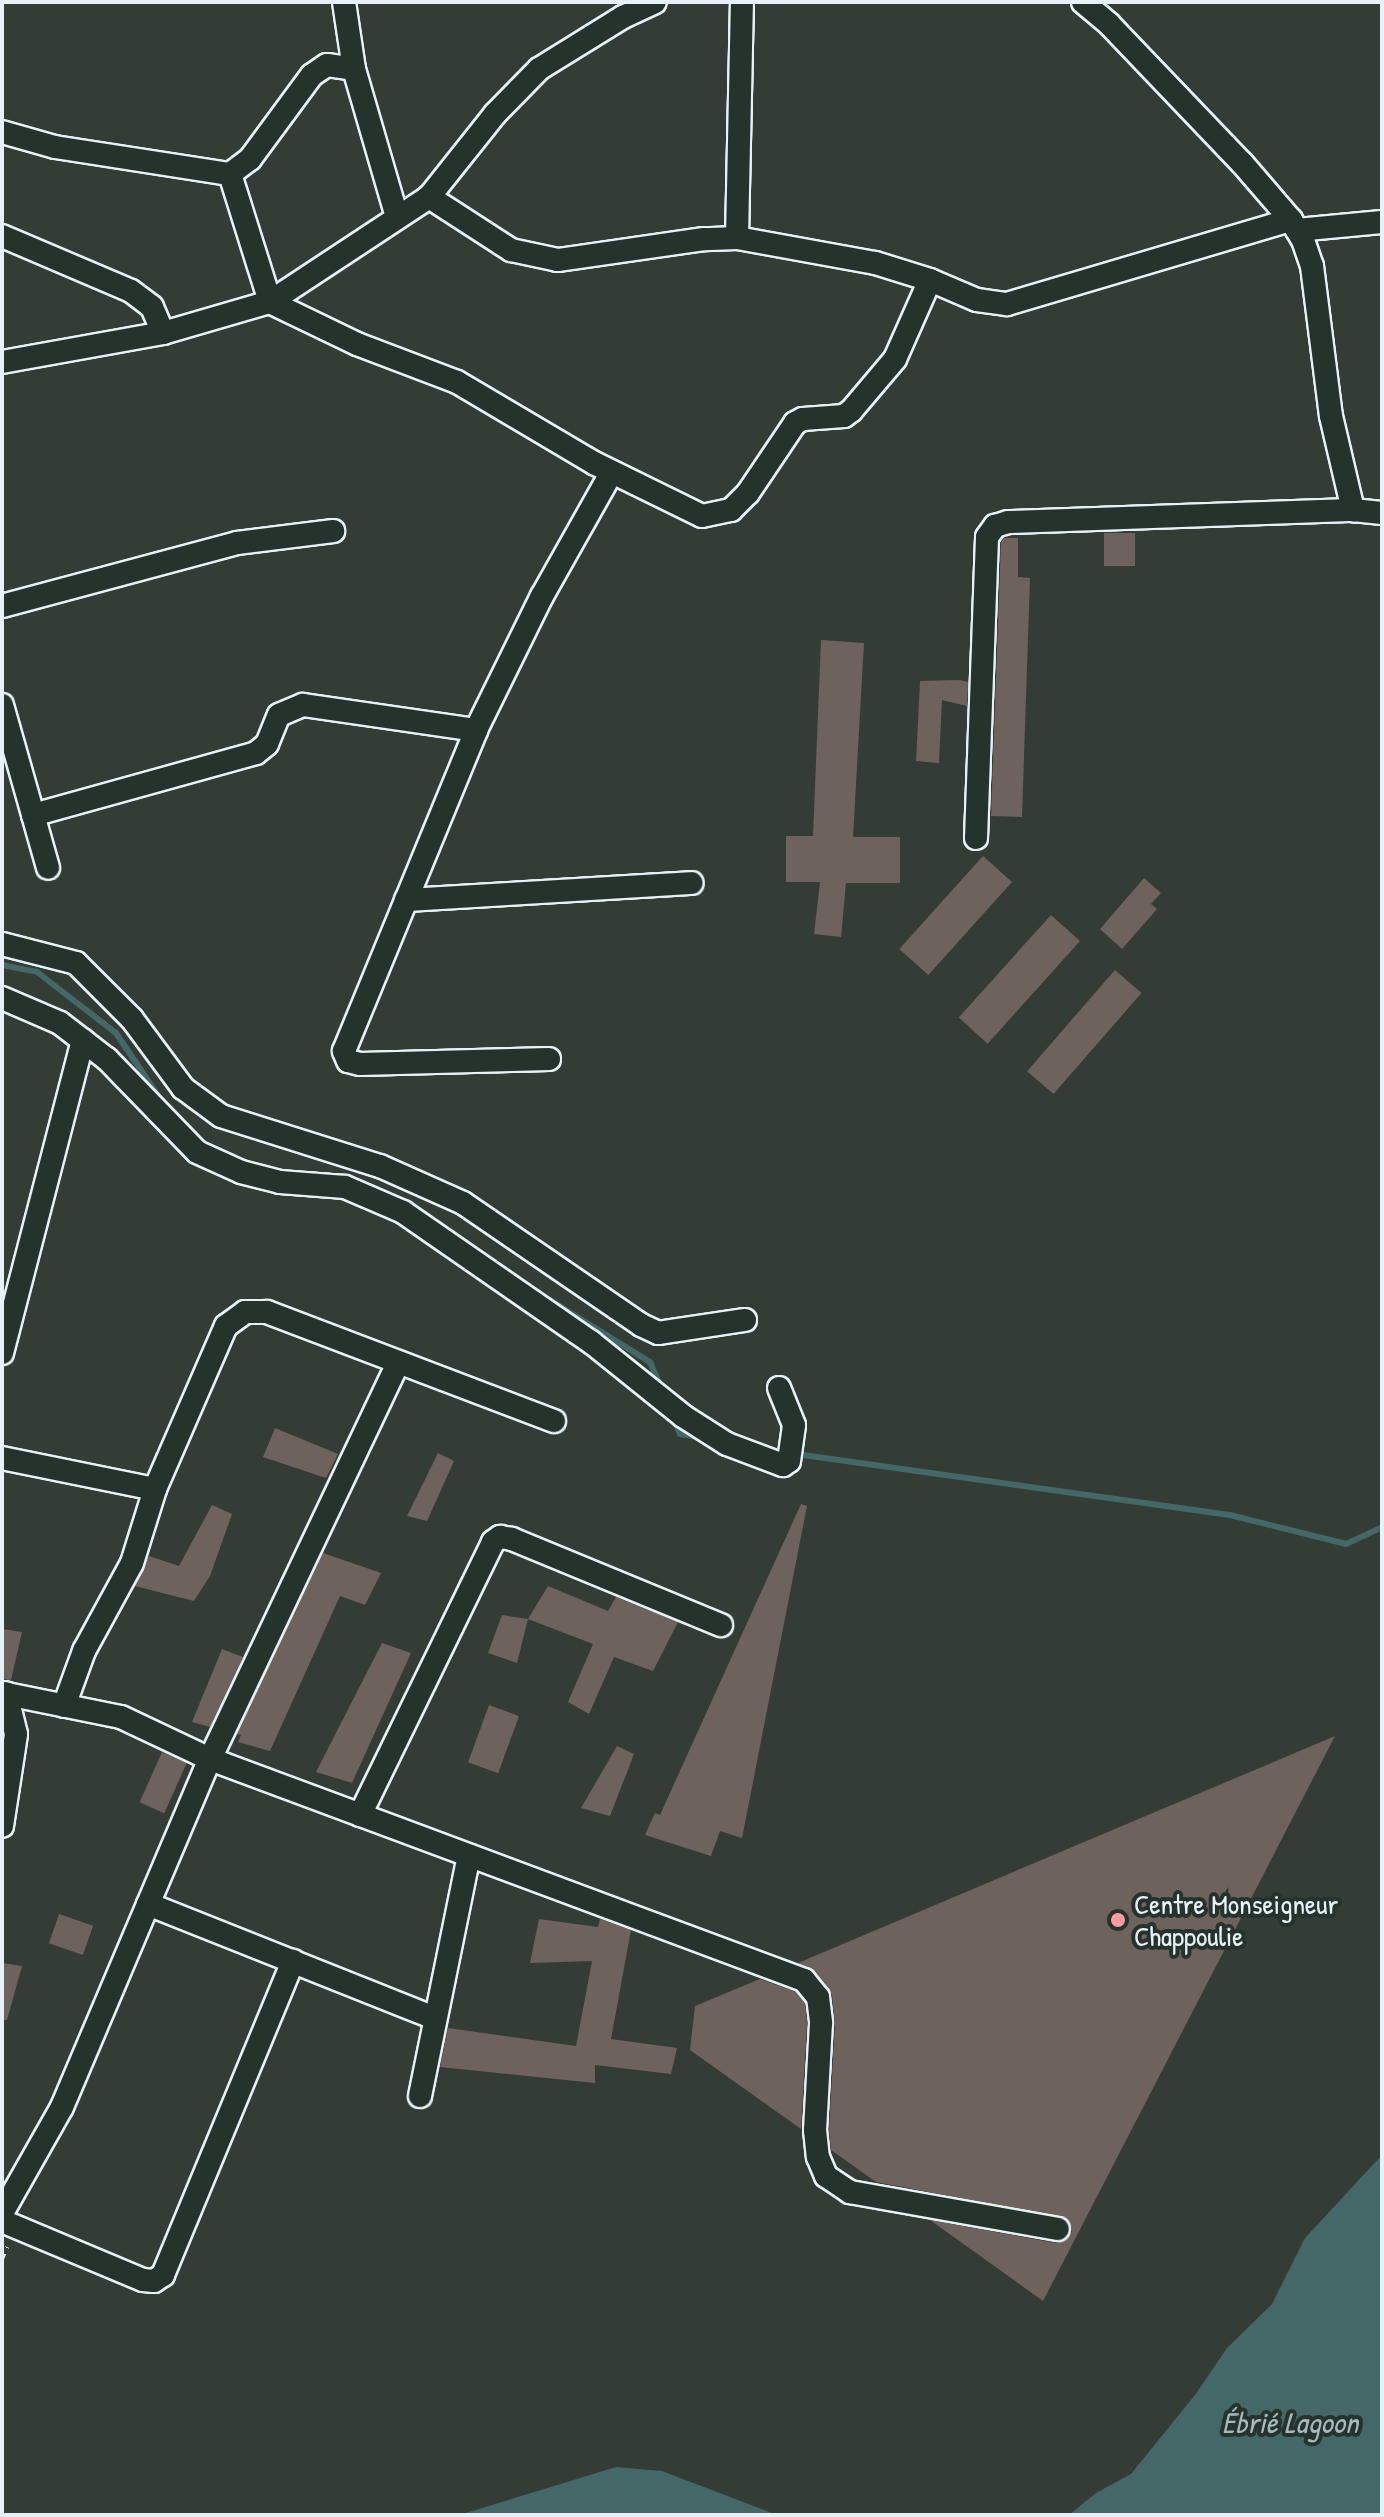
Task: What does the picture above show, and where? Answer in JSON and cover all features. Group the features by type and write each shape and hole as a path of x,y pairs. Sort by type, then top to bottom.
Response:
{"street":[{"path":"344,2 354,69 397,217"},
{"path":"2,362 163,333 270,302 429,197 495,114 539,69 623,17 655,2"},
{"path":"737,238 742,2"},
{"path":"1083,2 1109,24 1242,163 1294,225 1312,266 1331,416 1353,510"},
{"path":"2,132 55,147 230,174 250,159 312,75 327,65 354,69"},
{"path":"230,174 270,302 357,344 457,382 612,472 702,516 731,510 748,493 795,423 803,419 844,416 851,411 895,359 930,280"},
{"path":"429,197 511,250 558,260 678,242 737,238 875,263 930,280 991,305 1007,304 1294,225 1382,222"},
{"path":"2,236 131,291 152,307 163,333"},
{"path":"549,1059 360,1064 348,1061 344,1051 476,730 542,596 612,472"},
{"path":"976,838 987,537 995,526 1008,522 1353,510 1382,513"},
{"path":"2,606 237,543 333,531"},
{"path":"2,705 48,868"},
{"path":"33,815 256,753 267,744 279,715 303,705 476,730"},
{"path":"406,900 691,883"},
{"path":"2,944 76,963 132,1019 183,1088 221,1116 380,1166 463,1203 641,1325 658,1333 745,1320"},
{"path":"2,998 60,1023 83,1040 107,1059 197,1152 241,1172 280,1182 345,1187 403,1212 591,1342 683,1416 727,1444 783,1465 789,1461 794,1425 779,1388"},
{"path":"2,1353 7,1309 83,1040"},
{"path":"64,1706 84,1651 132,1563 155,1489 226,1326 245,1312 267,1312 554,1421"},
{"path":"2,2213 62,2107 210,1759 398,1363"},
{"path":"2,1458 155,1489"},
{"path":"360,1815 493,1542 500,1537 512,1539 721,1625"},
{"path":"2,1826 16,1734 4,1693 121,1717 210,1759 804,1980 818,1997 821,2023 815,2130 818,2157 826,2176 850,2192 1058,2229"},
{"path":"420,2096 469,1856"},
{"path":"148,1904 434,2018"},
{"path":"2,2221 143,2280 154,2281 163,2275 293,1961"}],"water":[{"name":"Ébrié Lagoon","path":"1382,2155 1382,2515 1069,2515 1096,2493 1131,2474 1195,2395 1227,2348 1272,2304 1305,2238"},
{"path":"616,2467 662,2471 777,2515 459,2515"}],"building":[{"path":"1104,533 1135,533 1135,566 1104,566"},
{"path":"1004,538 1018,538 1018,577 1030,578 1022,817 991,816 1001,542"},
{"path":"821,640 864,643 853,837 900,837 900,883 846,883 841,937 814,934 820,882 786,882 786,836 813,836"},
{"path":"920,681 968,682 967,706 942,700 939,763 916,761"},
{"path":"983,856 1012,882 928,975 899,949"},
{"path":"1144,878 1161,893 1151,904 1157,909 1122,949 1100,929"},
{"path":"1051,915 1080,941 988,1044 959,1018"},
{"path":"1115,970 1141,993 1054,1094 1027,1071"},
{"path":"275,1428 338,1454 326,1478 263,1457"},
{"path":"438,1453 454,1461 427,1521 407,1516"},
{"path":"801,1504 807,1506 742,1838 720,1831 711,1856 645,1835 655,1813 660,1815"},
{"path":"212,1505 232,1514 210,1576 194,1601 135,1586 149,1556 179,1566"},
{"path":"323,1553 381,1573 365,1605 340,1596 270,1751 238,1742 241,1735 237,1734"},
{"path":"548,1586 608,1611 616,1597 678,1622 653,1671 614,1657 589,1714 568,1702 593,1644 528,1619"},
{"path":"502,1615 528,1619 517,1663 488,1653"},
{"path":"2,1629 22,1632 11,1680 2,1679"},
{"path":"382,1643 411,1653 352,1783 316,1772"},
{"path":"222,1649 243,1657 210,1727 192,1722"},
{"path":"489,1705 519,1716 498,1773 468,1762"},
{"path":"1335,1736 1043,2301 930,2220 1056,2243 1068,2239 1072,2232 1066,2218 876,2182 831,2150 829,2130 835,2024 832,1995 814,1971 798,1963"},
{"path":"617,1746 634,1754 610,1816 581,1808"},
{"path":"162,1752 187,1763 164,1813 140,1802"},
{"path":"59,1914 93,1926 83,1955 49,1943"},
{"path":"539,1919 598,1927 600,1919 631,1930 611,2039 677,2048 671,2074 595,2065 595,2083 440,2067 448,2028 576,2046 592,1961 530,1963"},
{"path":"2,1963 22,1966 7,2020 2,2020"},
{"path":"760,1979 796,1992 805,2003 807,2023 801,2129 690,2050 695,2006"}],"waterway":[{"path":"2,965 37,972 116,1033 161,1100"},
{"path":"537,1292 650,1362 661,1388"},
{"path":"673,1417 680,1434 702,1438"},
{"path":"796,1454 1230,1515 1346,1544 1382,1527"}],"place":[{"name":"Centre Monseigneur Chappoulie","path":"1118,1920"}]}
